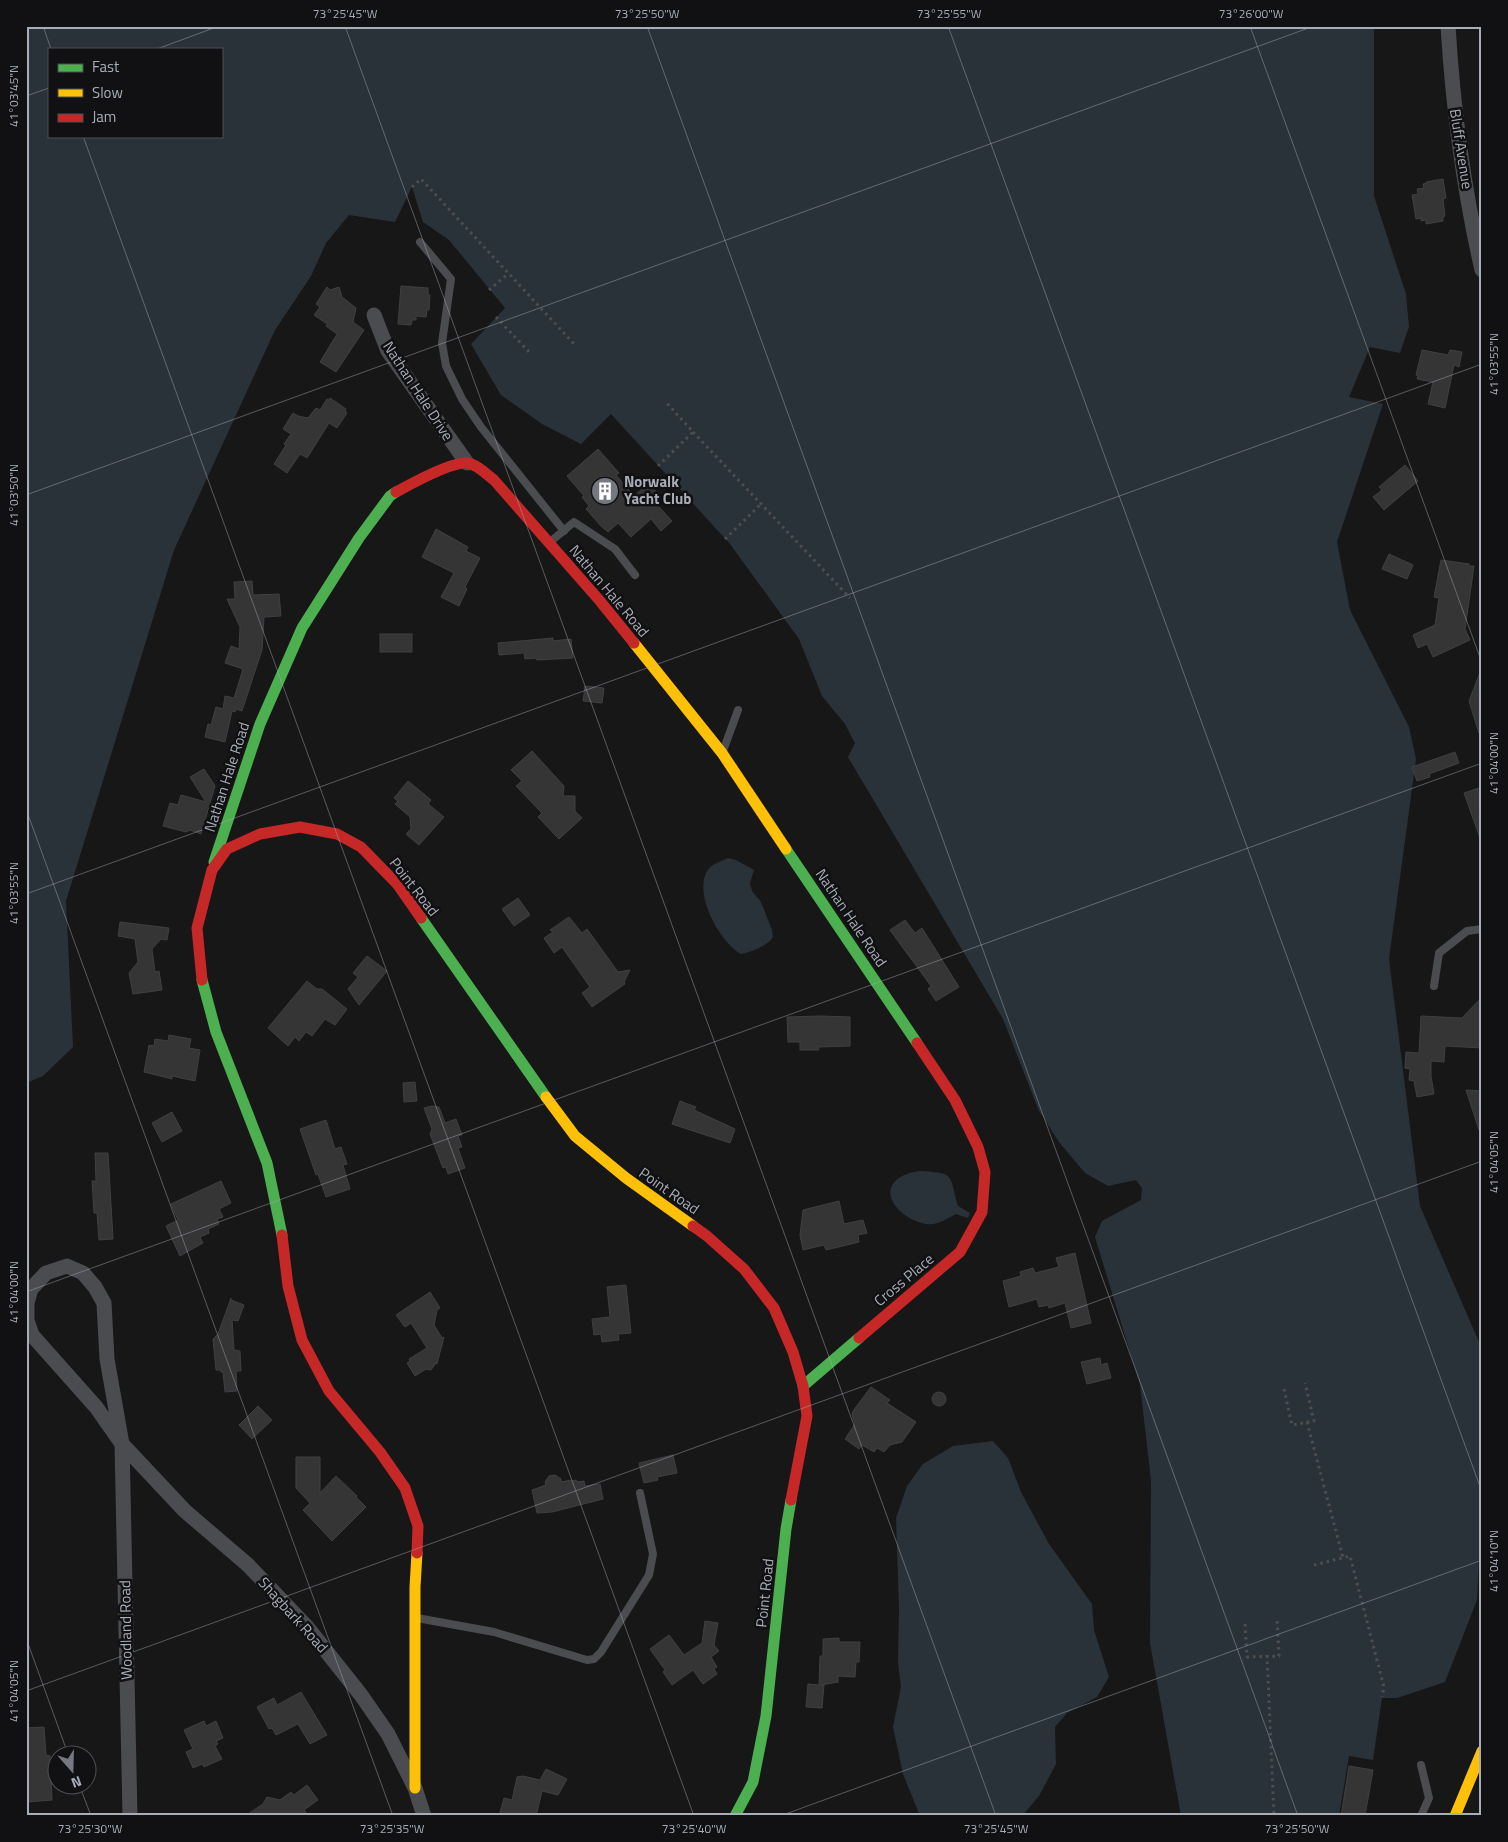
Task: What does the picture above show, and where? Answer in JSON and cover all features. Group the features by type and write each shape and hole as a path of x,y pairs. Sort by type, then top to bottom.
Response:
{"street":[{"name":"Bluff Avenue","path":"1448,26 1452,86 1475,239 1482,270"},
{"name":"Nathan Hale Drive","path":"374,316 388,351 467,463"},
{"name":"Nathan Hale Road","path":"212,870 260,724 302,628 359,538 390,496 419,479 447,468 467,463 478,467 494,480 600,601 722,753 956,1100 978,1147 985,1172"},
{"name":"Point Road","path":"415,1788 415,1618 418,1526 405,1488 380,1452 329,1391 302,1340 288,1286 282,1231 267,1163 216,1032 201,976 197,928 212,870 227,849 260,834 300,827 337,834 361,847 398,885 523,1066 576,1136 626,1178 707,1236 744,1269 774,1308 793,1352 803,1386 807,1416 786,1529 766,1716 753,1782 735,1816"},
{"name":"Cross Place","path":"803,1386 960,1252 982,1212 985,1172"},
{"name":"Shagbark Road","path":"122,1444 108,1359 104,1303 95,1287 83,1272 66,1266 46,1273 31,1289 27,1300 27,1320 32,1335 96,1407 122,1444 185,1511 248,1565 306,1627 361,1695 388,1734 415,1788 424,1816"},
{"name":"Woodland Road","path":"122,1444 130,1816"},
{"path":"1455,1816 1482,1751"}],"lane":[{"path":"420,242 451,279 442,343 446,366 462,399 481,427 564,531"},
{"path":"549,543 574,522 615,549 635,575"},
{"path":"722,753 738,710"},
{"path":"1434,986 1439,953 1467,931 1482,929"},
{"path":"415,1618 494,1632 587,1660 594,1659 602,1652 649,1576 653,1554 640,1493"},
{"path":"1421,1765 1429,1798 1421,1816"}],"path":[{"path":"412,187 421,178 575,345"},
{"path":"489,290 509,273"},
{"path":"496,317 530,353"},
{"path":"665,401 692,432 850,598"},
{"path":"658,466 692,432"},
{"path":"725,539 761,504"},
{"path":"1284,1389 1292,1425 1314,1420 1305,1383"},
{"path":"1307,1422 1343,1558"},
{"path":"1314,1565 1350,1556 1384,1687 1382,1698"},
{"path":"1245,1624 1247,1656 1279,1656 1277,1618"},
{"path":"1267,1655 1274,1816"}],"shaded area":[{"path":"26,26 1374,26 1374,196 1406,294 1409,327 1400,353 1370,347 1349,397 1383,404 1337,542 1350,610 1409,727 1416,759 1389,959 1420,1206 1482,1349 1482,1493 1477,1600 1445,1682 1397,1698 1382,1698 1373,1760 1349,1756 1339,1816 1181,1816 1150,1643 1151,1480 1140,1385 1095,1237 1102,1221 1141,1200 1142,1188 1136,1180 1108,1186 1085,1173 1059,1142 1039,1111 1003,1019 848,757 855,743 845,724 822,696 799,639 730,544 611,414 581,444 542,424 501,395 471,344 505,308 449,240 423,222 412,187 395,222 349,215 326,243 311,276 275,330 174,550 66,901 73,1047 43,1076 26,1083"},
{"path":"728,858 736,860 754,870 750,883 752,891 761,902 773,937 759,948 741,954 725,940 718,929 707,906 704,894 703,883 710,867"},
{"path":"919,1171 945,1174 949,1177 958,1206 970,1213 968,1218 956,1214 934,1224 926,1224 904,1214 891,1198 891,1189 895,1182 904,1175"},
{"path":"993,1441 1008,1458 1021,1492 1049,1544 1092,1604 1094,1630 1109,1677 1097,1697 1067,1713 1055,1727 1056,1764 1039,1796 1022,1816 920,1816 903,1774 893,1727 901,1687 898,1663 899,1609 896,1518 907,1486 923,1464 953,1446"}],"building":[{"path":"1443,179 1446,198 1443,199 1445,216 1443,221 1426,224 1426,220 1416,219 1412,195 1418,194 1417,189 1424,188 1423,184 1426,182"},
{"path":"401,286 428,288 428,295 430,295 429,310 427,310 426,317 416,316 416,320 412,320 411,325 398,324"},
{"path":"327,287 330,290 339,287 342,297 356,308 353,322 364,330 336,372 320,362 337,334 314,315 320,307 316,304"},
{"path":"1422,350 1448,355 1450,350 1462,352 1459,367 1454,365 1445,408 1428,404 1433,382 1417,379 1418,376 1416,375"},
{"path":"330,398 346,409 347,413 337,428 329,423 307,458 300,454 287,473 274,464 291,434 283,429 293,413 308,418 316,408 320,410 327,399 329,400"},
{"name":"Norwalk Yacht Club","path":"598,449 619,473 616,475 634,496 649,483 657,493 651,498 672,521 661,531 651,519 631,537 618,523 608,532 586,509 589,506 582,497 584,496 567,476"},
{"path":"1405,465 1418,481 1384,510 1373,497 1382,490 1379,487"},
{"path":"436,529 468,547 466,551 480,558 465,587 467,589 459,606 441,597 454,573 422,557"},
{"path":"1389,554 1413,565 1407,579 1382,569"},
{"path":"1441,560 1474,566 1465,629 1470,640 1433,657 1427,644 1418,648 1413,635 1435,625 1439,598 1434,597"},
{"path":"252,581 253,595 279,594 281,616 264,617 262,650 242,711 236,709 235,712 232,711 225,742 205,737 208,724 211,725 216,707 223,709 225,696 234,698 243,669 225,663 231,646 239,649 240,627 227,599 235,599 234,582"},
{"path":"380,634 412,634 412,652 380,652"},
{"path":"553,638 553,641 571,639 573,658 537,660 535,658 525,659 524,653 499,655 498,643"},
{"path":"1481,670 1482,732 1479,733 1469,701"},
{"path":"585,686 604,688 602,703 583,701"},
{"path":"532,751 564,786 563,796 575,796 575,811 582,818 559,839 538,817 542,813 516,786 522,781 511,770"},
{"path":"1455,752 1459,763 1429,774 1430,777 1417,781 1412,767"},
{"path":"204,769 215,786 201,834 190,830 186,832 163,826 170,803 178,805 181,795 206,802 190,777"},
{"path":"408,781 431,800 428,804 444,817 419,845 406,834 411,829 410,817 395,804 398,801 394,798"},
{"path":"1482,787 1482,838 1480,838 1464,793"},
{"path":"518,898 530,915 514,926 502,909"},
{"path":"569,917 582,933 587,929 618,972 630,970 624,982 625,984 592,1007 582,993 590,987 562,947 554,953 544,938 553,932 550,930"},
{"path":"905,920 915,933 922,928 959,987 936,1001 928,989 931,986 890,930"},
{"path":"120,922 169,928 167,940 161,939 152,949 155,972 159,971 162,990 133,994 129,973 138,962 135,939 118,936"},
{"path":"367,956 387,971 359,1005 348,989 358,977 353,973"},
{"path":"307,981 317,989 322,989 347,1009 335,1025 325,1019 312,1036 306,1032 299,1041 295,1037 288,1046 268,1028"},
{"path":"1482,997 1482,1048 1445,1046 1444,1062 1431,1061 1434,1094 1417,1097 1414,1081 1409,1080 1410,1069 1405,1068 1406,1052 1419,1053 1421,1016 1462,1018"},
{"path":"787,1017 850,1017 850,1046 818,1047 819,1050 800,1050 800,1042 788,1042"},
{"path":"169,1035 191,1039 189,1048 200,1050 195,1081 172,1076 172,1079 144,1072 149,1045 154,1046 155,1039 168,1041"},
{"path":"415,1082 417,1101 404,1102 403,1083"},
{"path":"1466,1090 1482,1091 1482,1129 1479,1130"},
{"path":"680,1101 696,1107 694,1110 735,1129 730,1143 672,1124"},
{"path":"439,1107 445,1123 456,1119 462,1135 458,1136 462,1147 458,1148 465,1168 448,1174 446,1167 443,1168 430,1134 432,1129 424,1108"},
{"path":"172,1112 182,1131 162,1142 152,1123"},
{"path":"326,1120 335,1149 341,1147 347,1164 343,1165 350,1189 326,1197 300,1129"},
{"path":"95,1153 108,1153 113,1239 99,1240 97,1213 94,1213 92,1181 96,1181"},
{"path":"221,1181 231,1203 219,1209 223,1217 217,1219 219,1224 208,1229 209,1233 200,1237 203,1243 180,1256 166,1226 178,1220 171,1204"},
{"path":"839,1201 844,1224 863,1220 867,1233 858,1235 859,1242 826,1250 824,1245 803,1250 800,1235 803,1210"},
{"path":"1075,1253 1091,1323 1071,1328 1065,1303 1049,1308 1048,1305 1039,1307 1037,1299 1009,1307 1003,1281 1021,1276 1020,1272 1033,1268 1035,1273 1059,1267 1056,1258"},
{"path":"626,1285 631,1333 618,1334 619,1340 602,1342 601,1334 594,1335 592,1319 610,1317 607,1287"},
{"path":"430,1292 440,1308 437,1310 434,1325 442,1338 444,1337 437,1364 431,1370 426,1369 415,1376 407,1363 410,1361 409,1359 427,1348 411,1323 405,1327 396,1315"},
{"path":"231,1298 231,1300 244,1305 238,1321 232,1320 234,1350 240,1351 241,1371 236,1371 237,1391 225,1392 223,1372 216,1370 213,1339 218,1334"},
{"path":"1100,1358 1101,1365 1107,1363 1111,1378 1087,1384 1081,1362"},
{"path":"871,1387 890,1400 887,1403 916,1422 902,1442 890,1445 884,1452 877,1448 874,1452 862,1445 859,1449 845,1439 855,1424 852,1415 853,1411"},
{"path":"939,1392 944,1394 946,1399 944,1404 939,1406 934,1404 932,1399 934,1394"},
{"path":"258,1406 272,1420 252,1439 239,1425"},
{"path":"673,1455 677,1473 657,1477 658,1480 644,1483 639,1463"},
{"path":"296,1457 320,1457 320,1493 336,1476 366,1507 332,1541 303,1510 310,1503 296,1488"},
{"path":"555,1475 561,1479 561,1482 571,1480 576,1480 577,1482 584,1481 585,1486 600,1484 603,1499 552,1512 537,1513 532,1490 546,1485 545,1482 549,1476"},
{"path":"705,1621 718,1623 714,1645 719,1651 711,1657 717,1667 714,1669 717,1674 703,1684 693,1670 672,1685 663,1672 665,1670 650,1649 669,1635 684,1655 702,1643"},
{"path":"839,1638 839,1642 860,1642 859,1662 856,1662 855,1677 838,1676 838,1682 821,1685 824,1685 822,1708 806,1707 808,1684 819,1685 820,1656 823,1656 823,1639"},
{"path":"301,1692 327,1735 310,1744 298,1724 276,1735 272,1728 269,1729 257,1707 274,1698 277,1705"},
{"path":"204,1721 206,1726 216,1721 223,1738 216,1741 218,1744 215,1746 222,1759 204,1767 202,1764 193,1768 186,1752 193,1749 184,1730"},
{"path":"44,1727 46,1755 48,1756 48,1794 52,1794 52,1800 26,1802 26,1728"},
{"path":"1349,1766 1373,1770 1365,1816 1341,1816"},
{"path":"546,1769 567,1779 558,1795 542,1791 536,1816 499,1816 504,1798 512,1800 517,1777 523,1776 540,1780"},
{"path":"307,1785 318,1800 304,1810 309,1816 245,1816 263,1804 267,1797 280,1800 291,1792 294,1795"}],"traffic: fast":[{"path":"214,862 260,724 302,628 359,538 390,496 396,492"},
{"path":"786,849 917,1043"},
{"path":"421,918 546,1097"},
{"path":"202,980 216,1032 267,1163 282,1235"},
{"path":"803,1386 859,1338"},
{"path":"735,1816 753,1782 766,1716 786,1529 791,1500"}],"traffic: slow":[{"path":"634,643 722,753 786,849"},
{"path":"546,1097 575,1136 626,1178 693,1226"},
{"path":"415,1788 415,1587 417,1553"},
{"path":"1455,1816 1482,1751"}],"traffic: jam":[{"path":"396,492 432,474 461,463 472,464 479,468 494,480 600,601 634,643"},
{"path":"202,980 197,928 212,870 227,849 260,834 300,827 337,834 361,847 398,885 421,918"},
{"path":"859,1338 960,1252 982,1212 985,1172 978,1147 955,1100 917,1043"},
{"path":"693,1226 744,1269 774,1308 793,1352 803,1386 807,1416 791,1500"},
{"path":"282,1235 288,1286 302,1340 329,1391 380,1452 405,1488 418,1526 417,1553"}],"place":[{"name":"Norwalk Yacht Club","path":"605,491"}]}
